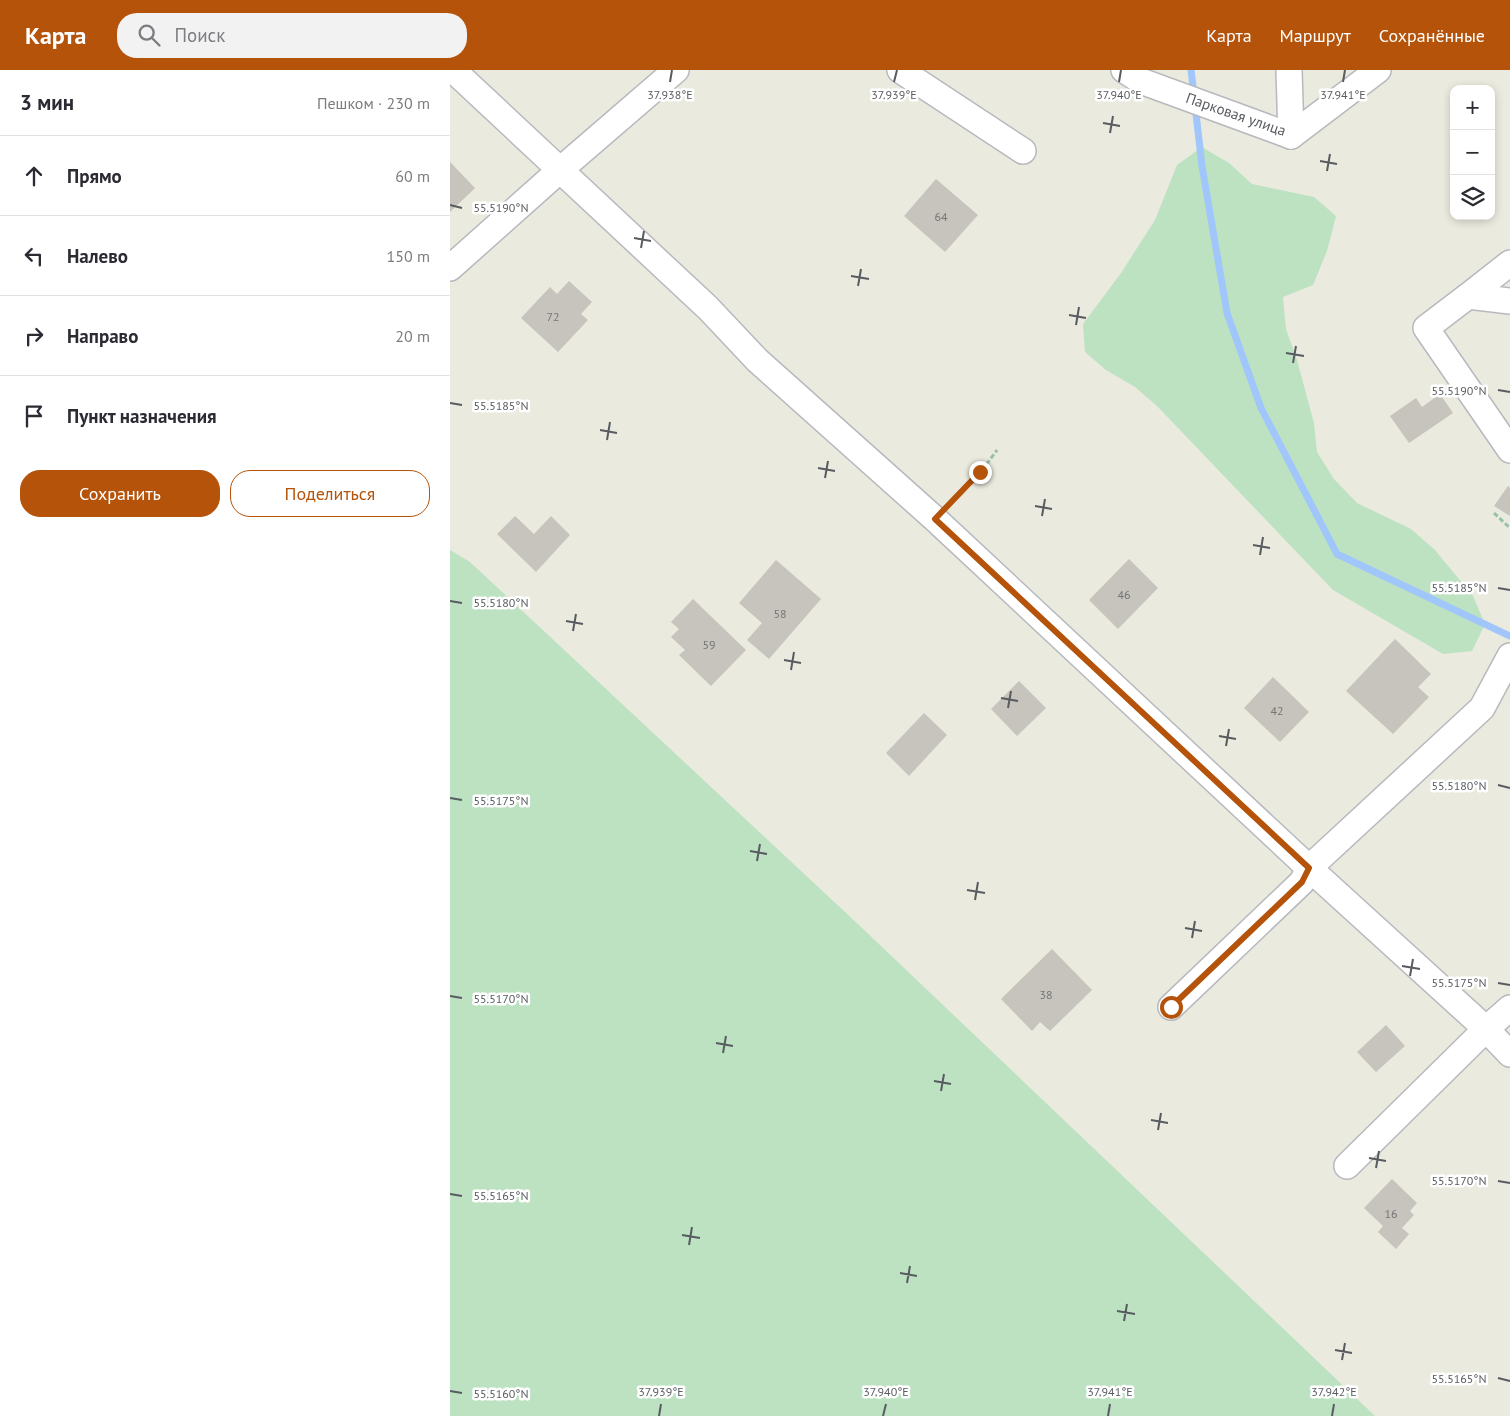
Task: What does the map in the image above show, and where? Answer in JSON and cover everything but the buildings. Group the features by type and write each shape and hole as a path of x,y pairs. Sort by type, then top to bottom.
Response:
{"street":[{"path":"453,70 708,308 757,360 935,519 1309,868 1486,1029 1510,1054"},
{"path":"450,268 676,70"},
{"path":"900,70 1022,151"},
{"name":"Парковая улица","path":"1124,70 1141,81 1291,136 1289,70"},
{"path":"1291,136 1378,70"},
{"path":"1510,263 1426,328 1510,450"},
{"path":"1468,296 1510,301"},
{"path":"1171,1007 1302,882 1309,868 1482,708 1510,656"},
{"path":"1347,1166 1486,1029 1510,1008"}],"path":[{"path":"935,519 980,472 997,450"},
{"path":"1494,513 1510,528"}],"green space":[{"path":"1202,147 1229,163 1252,184 1314,197 1336,216 1327,251 1313,285 1283,297 1286,329 1297,360 1314,423 1317,452 1334,479 1357,503 1411,529 1435,550 1473,596 1485,624 1472,651 1443,654 1333,590 1157,406 1135,387 1106,370 1085,352 1083,324 1121,273 1155,220 1177,165"},
{"path":"450,550 470,562 860,926 1375,1416 450,1416"}],"waterway":[{"path":"1191,70 1194,94"},
{"path":"1195,105 1202,166 1227,313 1261,408 1337,554 1510,636"}],"route":[{"path":"980,472 935,519 1309,868 1302,882 1171,1007"}]}
